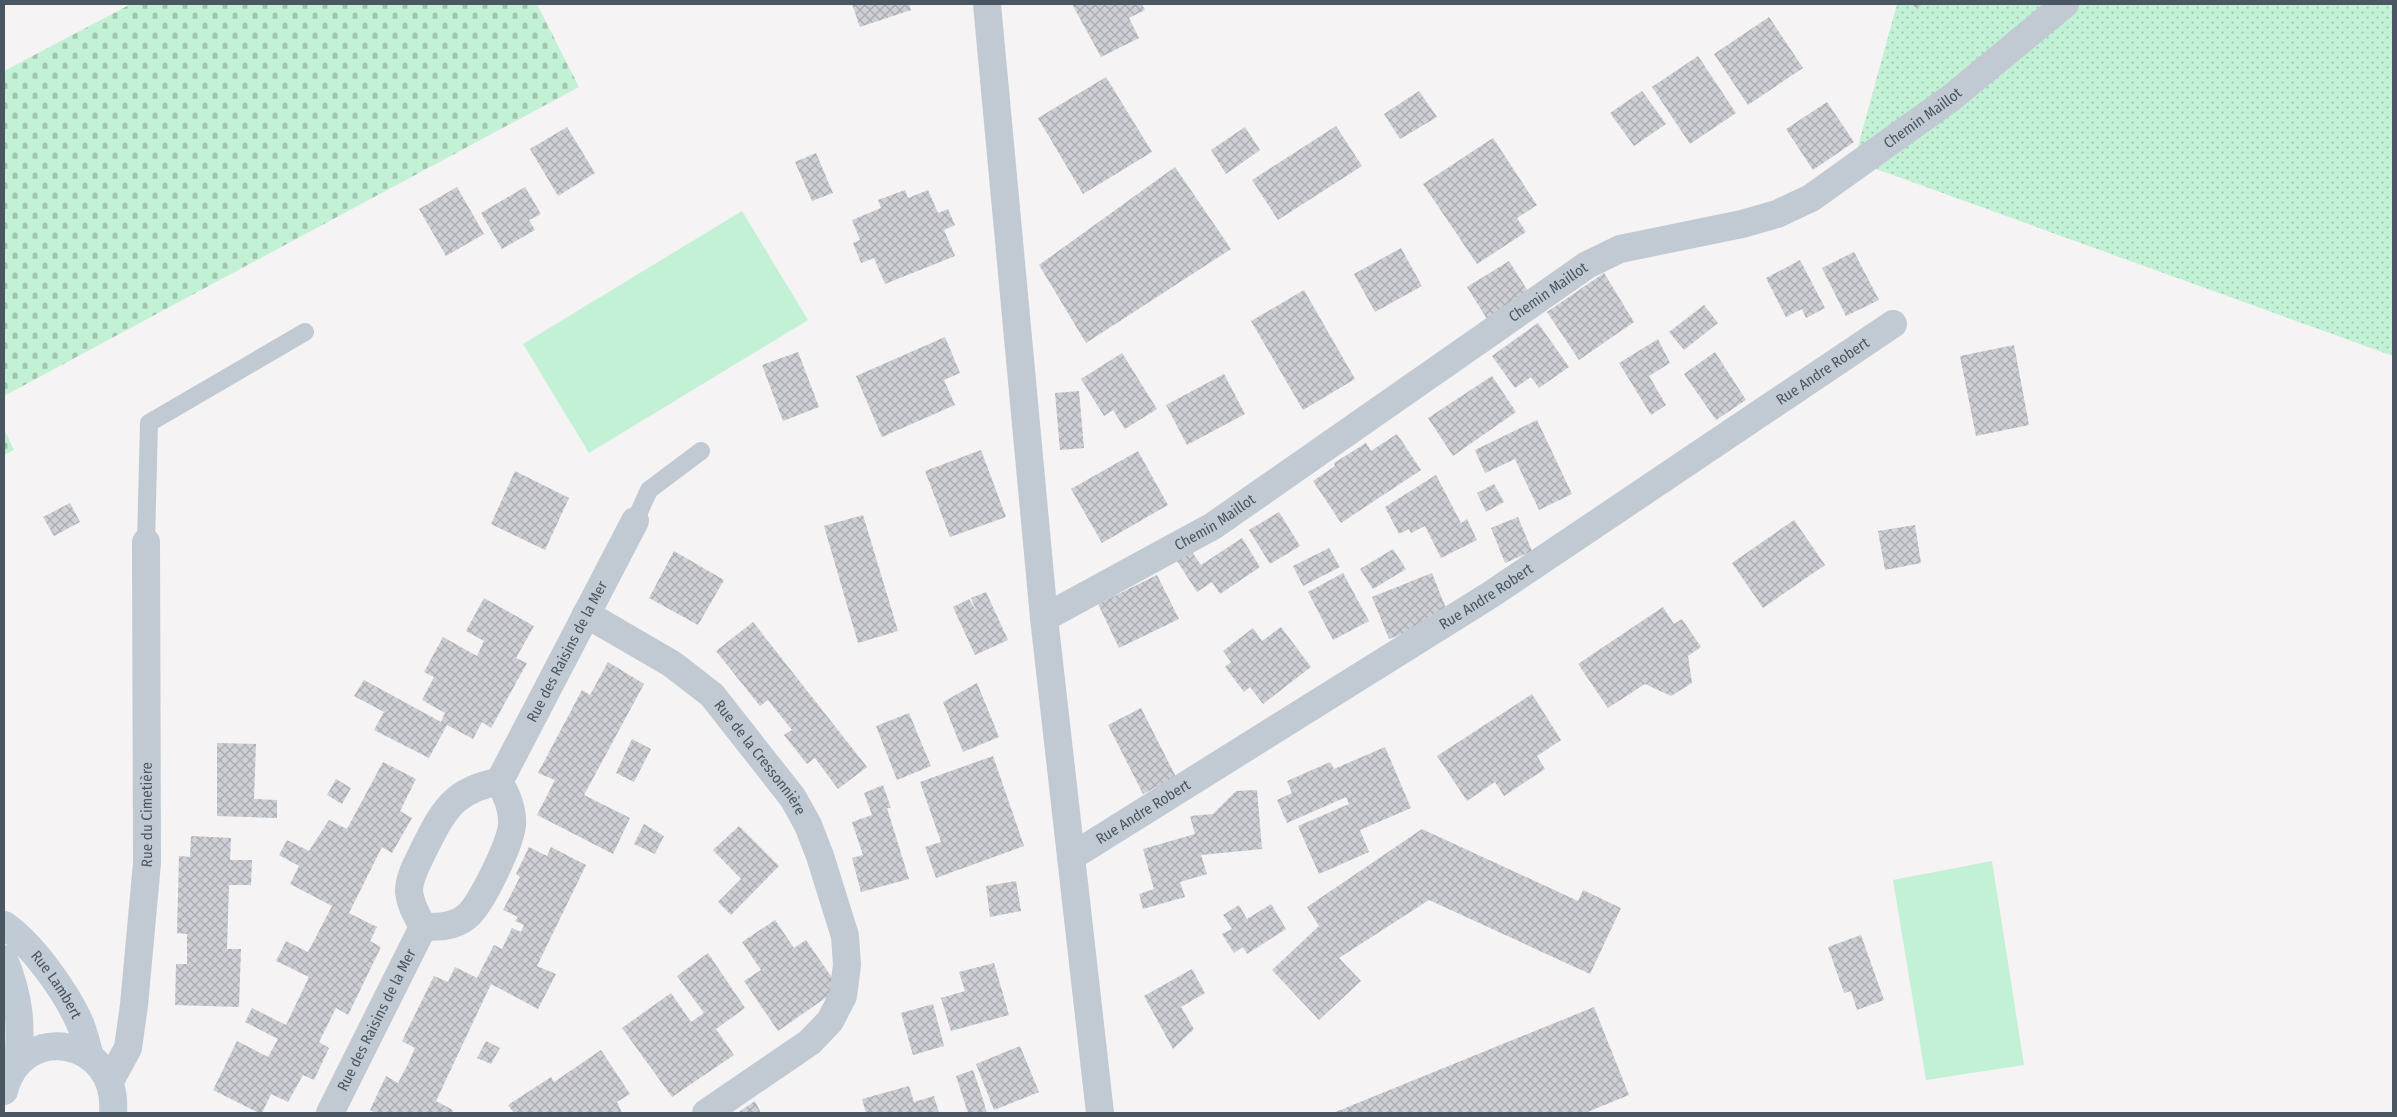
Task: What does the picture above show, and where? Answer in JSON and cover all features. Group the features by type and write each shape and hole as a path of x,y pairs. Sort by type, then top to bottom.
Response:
{"street":[{"name":"Chemin Maillot","path":"1044,618 1213,526 1587,265 1620,249 1742,224 1777,214 1811,198 1951,98 2065,4"},
{"path":"989,5 1044,618 1100,1113"},
{"name":"Rue Andre Robert","path":"1071,857 1490,595 1893,324"},
{"name":"Rue des Raisins de la Mer","path":"499,782 635,521"},
{"name":"Rue du Cimetière","path":"110,1081 128,1048 134,1005 147,863 146,542"},
{"name":"Rue de la Cressonnière","path":"586,614 672,664 693,678 712,695 793,798 808,825 820,856 845,936 847,964 843,996 830,1021 810,1042 706,1113"},
{"path":"499,782 511,809 512,826 506,845 477,906 466,918 452,925 423,927 412,906 409,891 412,875 440,817 451,803 463,794 484,784 499,782"},
{"name":"Rue Lambert","path":"4,925 16,933 48,972 78,1019 90,1056"},
{"name":"Rue des Raisins de la Mer","path":"330,1113 423,927"},
{"name":"Rue Lambert","path":"4,960 14,986 21,1028 18,1062"},
{"path":"4,1091 7,1079 18,1062 34,1051 53,1046 73,1048 90,1056 102,1067 110,1081 114,1098 113,1113"}],"lane":[{"path":"146,542 149,423 306,332"},
{"path":"635,521 649,490 701,451"}],"green space":[{"path":"131,4 537,4 579,87 4,396 4,71"},
{"path":"1897,4 2393,4 2393,356 1854,161"},
{"path":"742,211 808,320 589,453 523,344"},
{"path":"4,429 14,450 4,455"},
{"path":"1992,861 2024,1065 1926,1080 1893,880"}],"building":[{"path":"852,4 909,4 911,10 860,27"},
{"path":"1072,4 1142,4 1145,10 1129,18 1139,38 1101,57"},
{"path":"1912,4 1922,4 1917,9"},
{"path":"1769,17 1803,68 1748,105 1714,54"},
{"path":"1698,56 1736,113 1690,144 1652,87"},
{"path":"1106,77 1152,152 1083,194 1038,118"},
{"path":"1419,91 1437,117 1400,139 1384,114"},
{"path":"1642,91 1666,124 1634,146 1610,113"},
{"path":"1827,102 1854,142 1813,170 1786,129"},
{"path":"1336,126 1362,166 1278,220 1252,180"},
{"path":"567,127 595,173 558,196 530,149"},
{"path":"1245,127 1260,150 1226,174 1211,150"},
{"path":"1493,138 1537,205 1517,218 1526,232 1477,264 1423,184"},
{"path":"816,153 833,193 812,201 795,162"},
{"path":"1175,167 1231,249 1086,343 1039,265"},
{"path":"457,187 484,234 446,256 419,209"},
{"path":"525,187 541,214 529,220 535,230 502,249 481,213"},
{"path":"905,190 908,198 928,190 938,213 948,209 955,225 944,230 955,256 885,284 874,258 861,263 853,243 860,240 852,220 881,208 878,200"},
{"path":"1401,248 1422,286 1375,312 1354,274"},
{"path":"1854,252 1879,300 1846,316 1822,268"},
{"path":"1800,260 1825,308 1806,318 1802,309 1786,317 1766,278"},
{"path":"1509,261 1531,296 1489,322 1467,287"},
{"path":"1604,273 1634,322 1579,360 1547,312"},
{"path":"1304,290 1355,379 1303,410 1251,321"},
{"path":"1704,305 1718,323 1684,350 1669,332"},
{"path":"1538,323 1569,367 1539,388 1531,377 1515,388 1492,356"},
{"path":"945,337 960,373 944,380 955,405 882,437 856,376"},
{"path":"1658,339 1670,363 1649,376 1666,405 1651,415 1619,363"},
{"path":"2014,345 2029,425 1976,436 1960,356"},
{"path":"798,352 819,407 783,421 762,365"},
{"path":"1715,352 1746,400 1716,420 1684,374"},
{"path":"1122,353 1157,409 1125,429 1113,410 1104,416 1081,379"},
{"path":"1224,374 1245,414 1187,445 1166,405"},
{"path":"1492,376 1516,412 1453,456 1428,418"},
{"path":"1079,391 1084,448 1060,450 1055,393"},
{"path":"1537,420 1572,494 1539,510 1515,459 1485,473 1475,450"},
{"path":"1397,434 1421,470 1341,523 1313,481 1335,466 1334,463 1366,443 1371,451"},
{"path":"981,450 1006,517 950,537 925,471"},
{"path":"1138,451 1168,505 1102,543 1071,489"},
{"path":"515,471 569,498 545,550 491,524"},
{"path":"1436,475 1461,523 1467,519 1477,540 1441,558 1425,526 1411,533 1409,529 1399,534 1385,507"},
{"path":"1494,484 1504,502 1486,512 1477,493"},
{"path":"70,503 80,522 54,536 43,517"},
{"path":"1279,512 1300,546 1270,564 1249,530"},
{"path":"863,515 898,631 858,643 824,526"},
{"path":"1518,517 1532,551 1505,563 1491,528"},
{"path":"1794,520 1825,565 1763,608 1732,563"},
{"path":"1915,525 1921,563 1885,570 1878,531"},
{"path":"1242,538 1260,567 1220,594 1212,582 1197,592 1175,558 1190,549 1201,565"},
{"path":"1329,548 1340,567 1303,586 1293,566"},
{"path":"1393,549 1406,569 1373,589 1360,569"},
{"path":"674,551 724,580 698,625 649,598"},
{"path":"1343,573 1369,621 1333,640 1308,592"},
{"path":"1432,573 1449,616 1389,639 1372,597"},
{"path":"1157,575 1179,619 1119,648 1098,604"},
{"path":"986,592 1008,640 975,655 953,607 969,599 977,612 971,598"},
{"path":"484,598 534,626 516,658 527,663 491,728 482,722 473,739 447,725 429,758 374,730 384,712 354,696 364,680 441,722 445,713 422,700 434,677 424,672 443,637 477,656 484,641 466,631"},
{"path":"1663,607 1674,624 1682,619 1701,647 1688,656 1692,683 1671,696 1645,684 1608,708 1578,664"},
{"path":"753,622 867,767 838,789 815,758 807,764 784,735 792,730 768,700 760,706 716,651"},
{"path":"1281,627 1311,667 1263,704 1250,687 1244,692 1225,667 1231,662 1223,651 1253,628 1262,641"},
{"path":"608,662 644,684 584,795 630,818 613,854 537,815 555,780 538,773 582,690 590,695"},
{"path":"977,683 999,737 963,752 943,702"},
{"path":"1532,694 1561,740 1537,756 1545,769 1504,796 1495,782 1467,801 1437,756"},
{"path":"1141,708 1176,777 1143,794 1108,725"},
{"path":"909,713 931,766 897,780 876,726"},
{"path":"632,739 651,749 634,782 616,773"},
{"path":"217,743 256,744 254,799 277,800 277,818 217,816"},
{"path":"1385,747 1411,808 1360,830 1369,852 1319,874 1298,826 1349,804 1346,797 1287,823 1277,800 1292,793 1287,781 1330,762 1334,769"},
{"path":"993,756 1024,846 936,878 925,847 941,842 920,782"},
{"path":"383,762 416,779 400,811 412,818 392,853 382,847 349,913 377,927 370,941 381,947 348,1015 336,1008 319,1042 329,1048 314,1080 303,1075 288,1102 271,1094 262,1113 259,1113 213,1090 237,1041 268,1057 278,1039 245,1022 252,1008 286,1025 309,977 276,961 286,941 308,952 332,906 290,884 299,866 279,855 287,840 309,851 329,820 347,829"},
{"path":"336,779 351,788 342,804 327,795"},
{"path":"883,785 891,808 887,808 909,879 861,892 852,858 863,855 852,822 872,815 864,793"},
{"path":"1257,790 1262,849 1201,855 1207,874 1180,882 1185,897 1143,909 1139,894 1154,889 1143,849 1195,834 1190,816 1213,814 1236,791"},
{"path":"644,824 664,836 655,854 634,844"},
{"path":"739,826 779,866 731,915 718,902 741,879 713,850"},
{"path":"1422,829 1578,901 1583,890 1621,908 1590,974 1429,900 1339,958 1361,981 1319,1020 1272,970 1319,926 1307,907"},
{"path":"191,836 231,838 230,860 252,860 251,885 229,885 227,949 241,949 239,1007 175,1005 176,964 187,964 187,934 177,933 179,856 190,857"},
{"path":"529,847 547,856 551,847 586,865 537,966 556,974 538,1009 491,984 436,1101 453,1110 452,1113 376,1113 370,1110 386,1076 398,1083 409,1062 415,1048 402,1041 434,976 448,982 455,967 477,978 494,945 502,949 512,928 521,932 524,925 515,921 518,917 503,910 520,877 516,874"},
{"path":"1016,881 1021,911 990,917 986,886"},
{"path":"1271,904 1286,929 1247,954 1243,947 1234,953 1222,934 1232,929 1223,915 1239,905 1247,919"},
{"path":"775,920 794,948 806,940 833,979 837,990 778,1031 744,981 761,970 742,942"},
{"path":"1861,935 1884,1000 1857,1010 1851,991 1844,993 1828,947"},
{"path":"708,953 745,1008 716,1029 734,1055 672,1097 622,1028 671,993 691,1022 704,1013 677,976"},
{"path":"994,963 1009,1015 951,1031 941,998 965,991 959,972"},
{"path":"1192,969 1205,993 1181,1007 1194,1029 1173,1049 1144,996"},
{"path":"933,1004 944,1046 913,1055 901,1013"},
{"path":"1594,1007 1629,1095 1585,1113 1333,1113"},
{"path":"486,1041 500,1048 491,1064 477,1058"},
{"path":"1020,1046 1039,1092 994,1110 976,1064"},
{"path":"601,1050 630,1094 617,1102 622,1113 514,1113 508,1105 551,1077 554,1082"},
{"path":"973,1070 987,1113 968,1113 956,1076"},
{"path":"909,1086 914,1102 934,1096 939,1113 866,1113 862,1099"},
{"path":"755,1101 761,1113 737,1113"}]}
